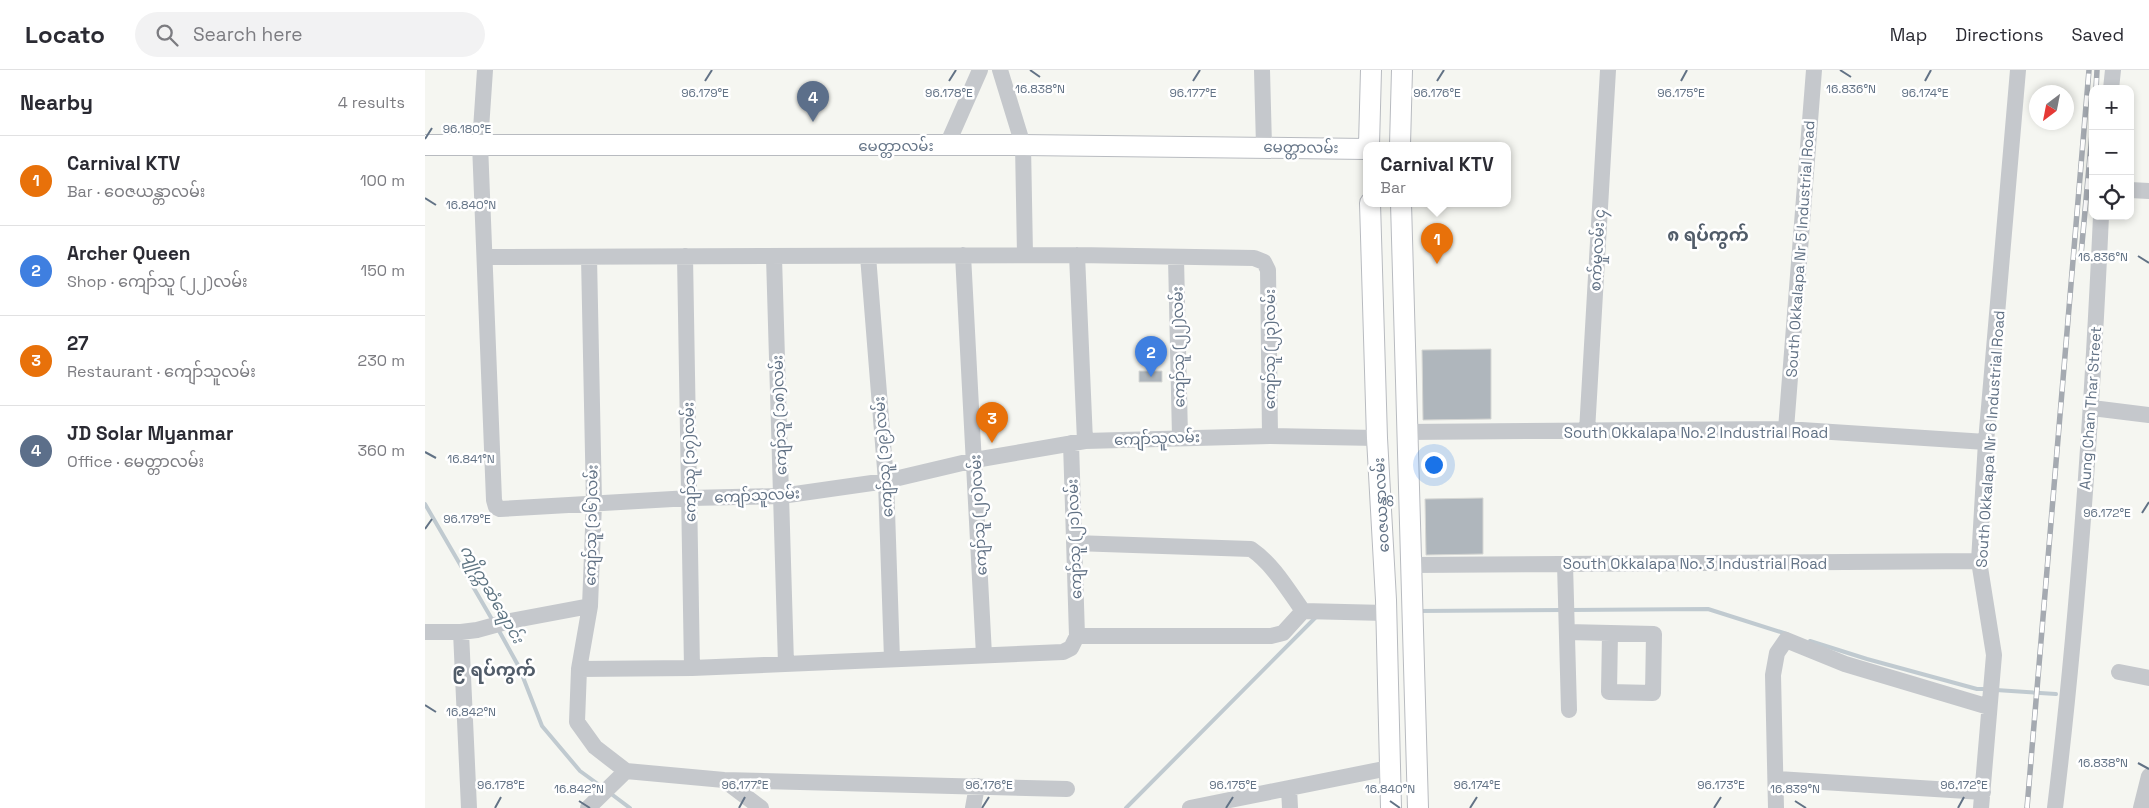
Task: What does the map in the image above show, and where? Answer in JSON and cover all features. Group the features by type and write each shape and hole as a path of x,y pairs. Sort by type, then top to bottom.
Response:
{"main road":[{"path":"1368,142 1371,70"},
{"path":"1400,142 1402,70"},
{"name":"မေတ္တာလမ်း","path":"425,145 1023,144 1363,147"},
{"name":"ဝေဇယန္တာလမ်း","path":"1370,207 1377,438 1386,613 1391,808"},
{"name":"ဝေဇယန္တာလမ်း","path":"1401,207 1418,808"},
{"path":"1388,717 1415,717"}],"street":[{"name":"ကျော်သူလမ်း","path":"485,70 481,144 485,257 494,500 497,507 501,509 690,498 781,496 886,481 975,460 1078,442 1180,437 1377,438"},
{"path":"947,145 980,70"},
{"path":"1000,70 1023,144 1025,255"},
{"path":"1262,70 1264,146"},
{"name":"စက်မှုလမ်း ၄","path":"1587,431 1608,70"},
{"name":"South Okkalapa Nr 5 Industrial Road","path":"1786,429 1814,70"},
{"name":"South Okkalapa Nr 6 Industrial Road","path":"1982,800 1994,655 1979,561 2018,70"},
{"path":"2111,85 2113,70"},
{"path":"2134,190 2149,191"},
{"name":"Aung Chan Thar Street","path":"2055,808 2073,641 2092,408 2101,220"},
{"name":"ကျော်သူ (၂၀)လမ်း","path":"963,255 984,655"},
{"path":"485,257 1077,255 1176,258"},
{"name":"ကျော်သူ (၂၁)လမ်း","path":"1077,255 1078,442 1074,543 1077,636"},
{"name":"ကျော်သူ (၁၇)လမ်း","path":"685,256 692,668"},
{"name":"ကျော်သူ (၁၈)လမ်း","path":"774,256 786,664"},
{"name":"ကျော်သူ (၁၉)လမ်း","path":"868,256 886,481 892,659"},
{"name":"ကျော်သူ (၁၆)လမ်း","path":"589,257 594,504 590,606 579,669 577,722 595,747 626,771"},
{"name":"ကျော်သူ (၂၃)လမ်း","path":"1176,258 1254,258 1264,262 1268,270 1270,436"},
{"name":"ကျော်သူ (၂၂)လမ်း","path":"1176,258 1180,437"},
{"path":"2092,408 2149,415"},
{"name":"South Okkalapa No. 2 Industrial Road","path":"1406,432 1786,429 1987,442"},
{"path":"1074,543 1251,549 1259,555 1277,576 1303,611"},
{"name":"South Okkalapa No. 3 Industrial Road","path":"1411,565 1979,561"},
{"path":"1565,564 1569,710"},
{"path":"425,632 469,631 590,606"},
{"path":"1303,611 1386,613"},
{"path":"579,669 692,668 1063,652 1071,648 1077,636 1271,636 1283,634 1303,611"},
{"path":"469,631 469,808"},
{"path":"1567,632 1654,634 1653,692 1609,692 1610,633"},
{"path":"1776,808 1773,675 1777,653 1786,640 1845,664 1989,707"},
{"path":"2119,672 2149,678"},
{"path":"1190,808 1389,768"},
{"path":"591,805 626,771 724,780 1067,789"},
{"path":"2141,808 2149,776"},
{"path":"1776,779 1982,800"},
{"path":"724,780 761,808"},
{"path":"973,808 977,786"},
{"path":"1289,788 1290,808"}],"building":[{"path":"1491,349 1491,419 1423,420 1422,350"},
{"path":"1139,371 1162,371 1162,382 1139,382"},
{"path":"1483,498 1483,554 1426,555 1425,499"}],"waterway":[{"name":"ကျိုက္ကဆံချောင်း","path":"425,504 493,621"},
{"path":"1570,610 1708,609 1787,634"},
{"path":"1418,611 1563,610"},
{"path":"1126,808 1316,617"},
{"name":"ကျိုက္ကဆံချောင်း","path":"498,629 519,667 542,726 580,771 602,787"},
{"path":"1810,641 1867,659 1977,689 1987,689"},
{"path":"1996,690 2056,694"},
{"name":"ကျိုက္ကဆံချောင်း","path":"610,793 630,808"}],"railway":[{"path":"2027,808 2089,70"},
{"path":"2096,85 2097,70"},
{"path":"2081,255 2092,130"}],"place":[{"name":"JD Solar Myanmar","path":"813,122"},
{"name":"Carnival KTV","path":"1437,264"},
{"name":"Archer Queen","path":"1151,377"},
{"name":"27","path":"992,443"}],"district":[{"name":"၈ ရပ်ကွက်","path":"1708,234"},
{"name":"၉ ရပ်ကွက်","path":"494,669"}]}
